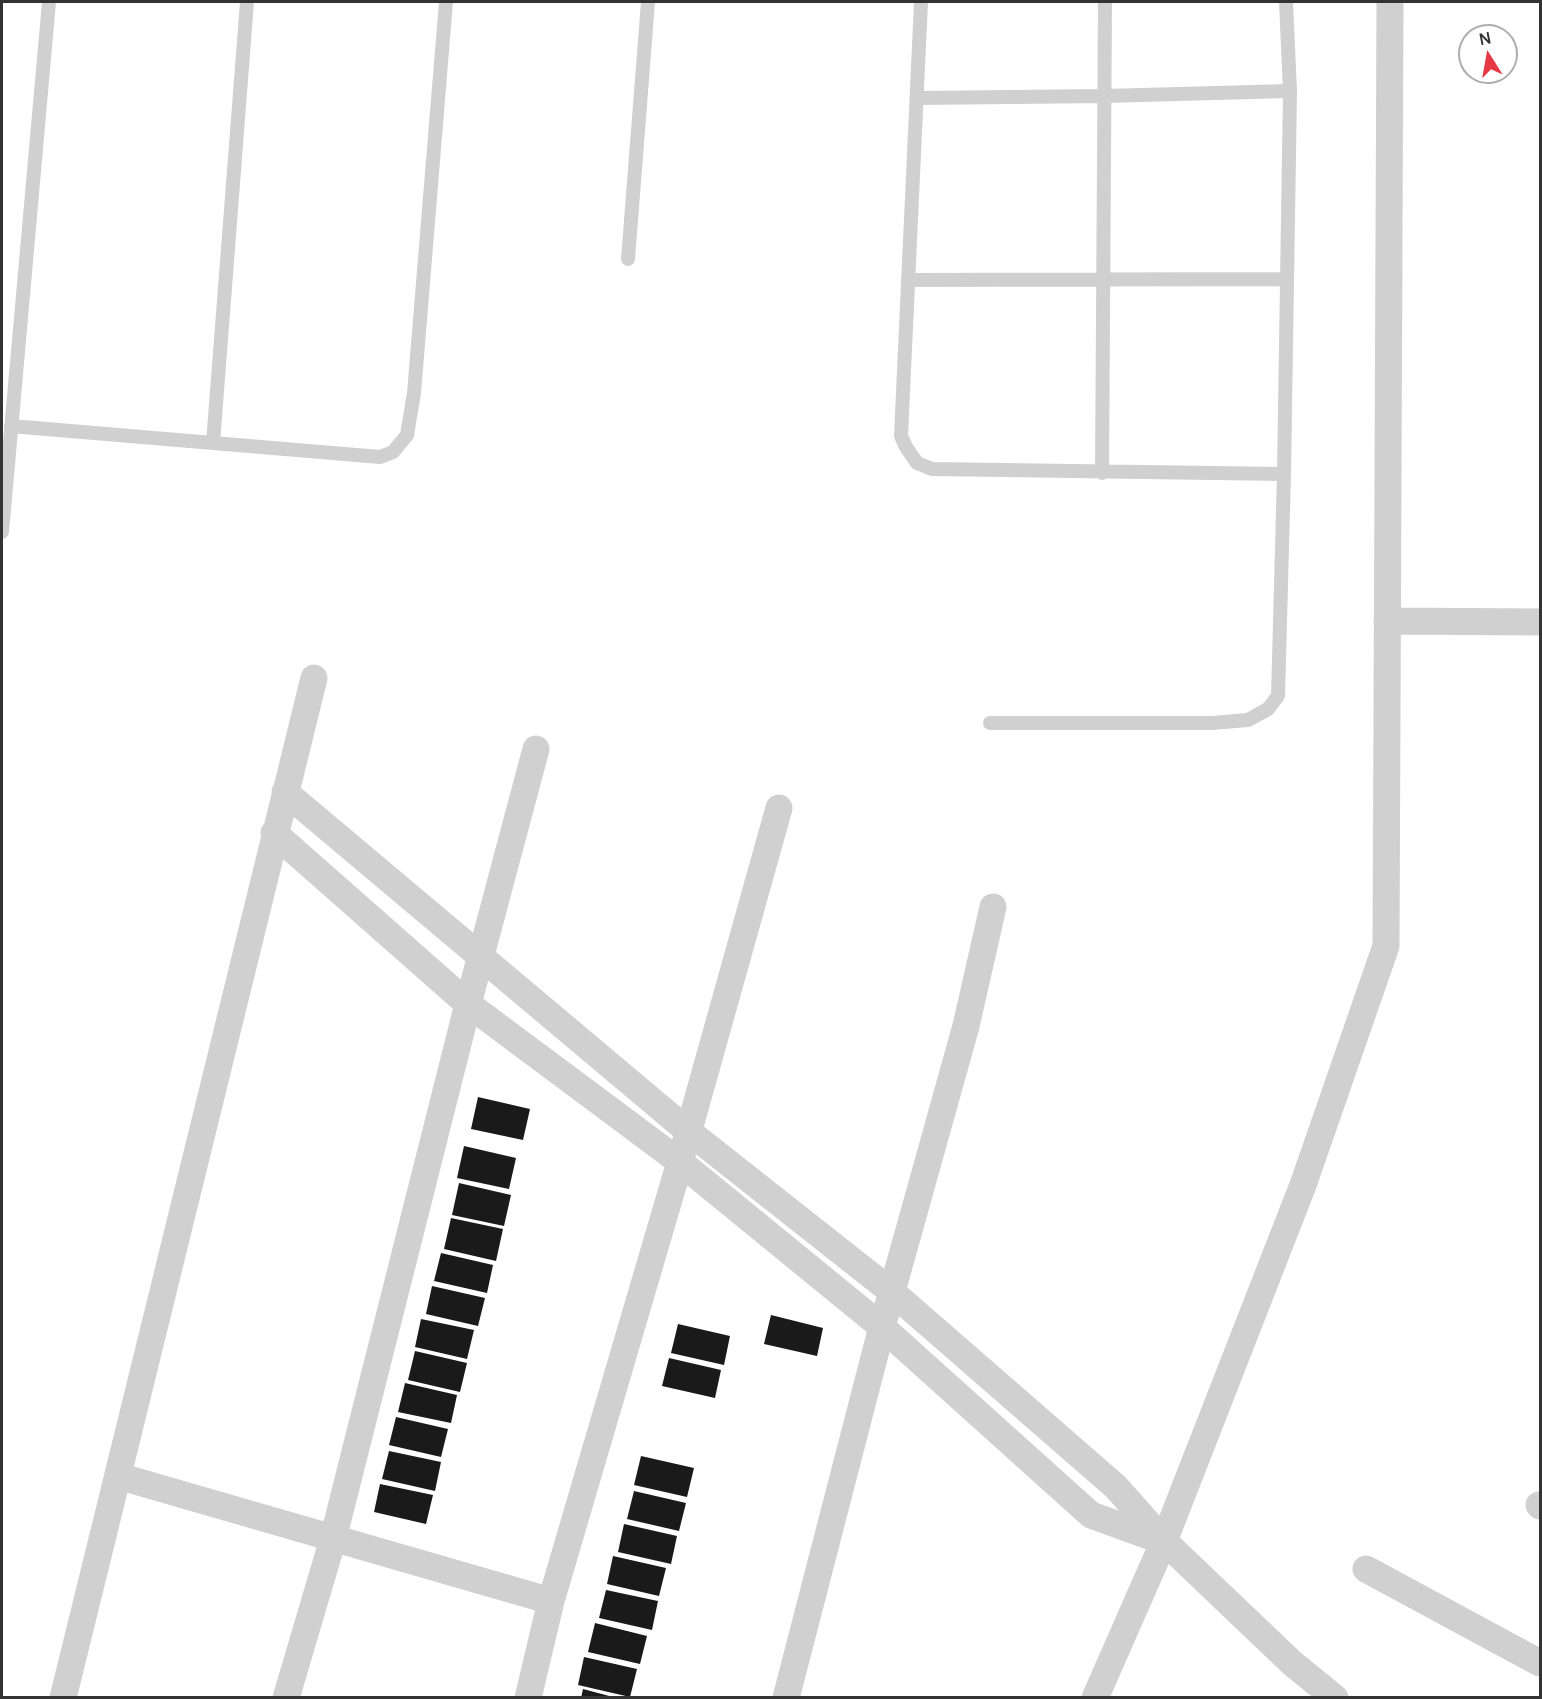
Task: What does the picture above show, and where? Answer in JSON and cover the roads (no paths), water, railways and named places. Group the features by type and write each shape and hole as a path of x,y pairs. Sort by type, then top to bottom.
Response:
{"street":[{"path":"1095,1698 1164,1541 1304,1185 1386,946 1390,2"},
{"path":"1387,621 1540,622"},
{"path":"63,1698 274,833 314,678"},
{"path":"286,1698 333,1539 480,957 536,749"},
{"path":"285,792 688,1131 892,1292 1116,1487 1164,1541 1292,1662 1335,1698"},
{"path":"528,1698 551,1601 680,1162 779,808"},
{"path":"274,833 468,1004 680,1162 882,1327 1091,1515 1164,1541"},
{"path":"786,1698 882,1327 966,1026 993,907"},
{"path":"117,1476 551,1601"},
{"path":"1366,1569 1540,1663"}],"lane":[{"path":"2,532 49,2"},
{"path":"213,443 247,2"},
{"path":"11,426 380,458 393,452 407,435 414,393 446,2"},
{"path":"628,260 648,2"},
{"path":"921,2 901,436 917,463 932,469 1284,474"},
{"path":"1102,472 1105,2"},
{"path":"990,723 1212,723 1248,720 1268,710 1278,696 1290,91 1286,2"},
{"path":"917,98 1290,91"},
{"path":"908,280 1287,279"}]}
